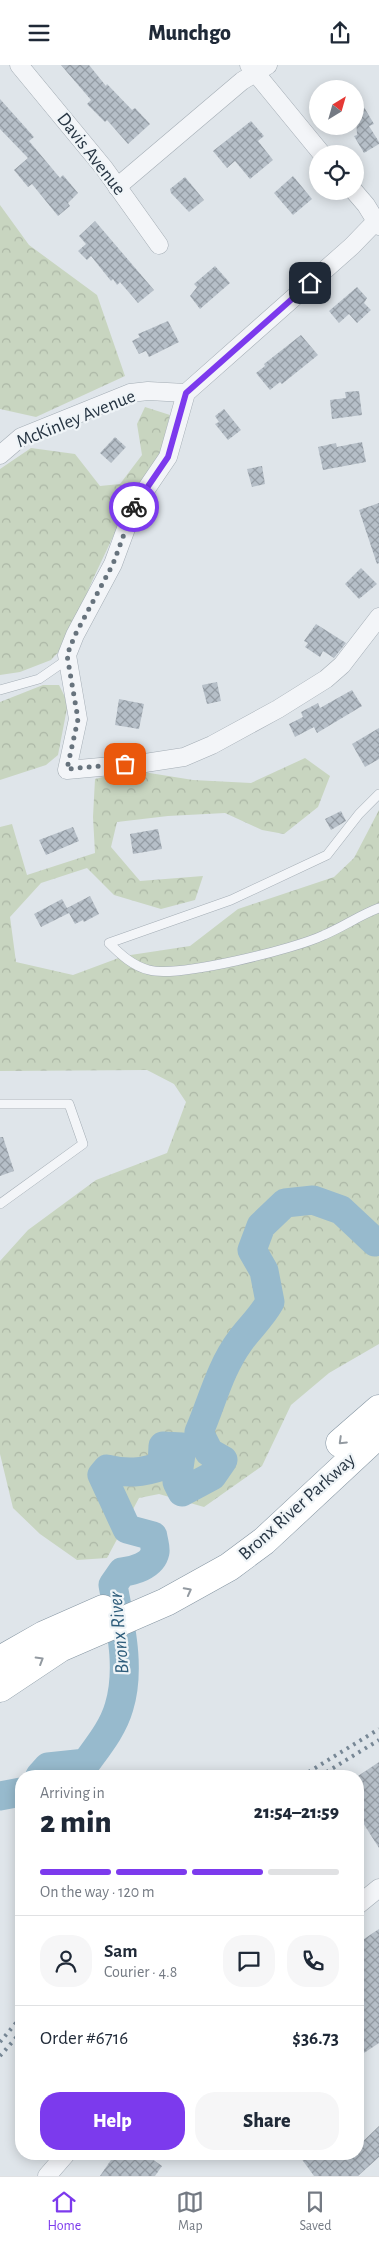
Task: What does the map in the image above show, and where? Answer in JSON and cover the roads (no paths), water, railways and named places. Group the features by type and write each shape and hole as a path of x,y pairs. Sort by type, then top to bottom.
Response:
{"highway":[{"name":"Bronx River Parkway","path":"140,1604 181,1574 236,1539 379,1409"},
{"name":"Bronx River Parkway","path":"0,1660 44,1635 90,1624 140,1604 192,1589 253,1549 379,1434"},
{"name":"Bronx River Parkway","path":"0,1688 90,1624"}],"street":[{"name":"Davis Avenue","path":"19,65 117,187 160,245"},
{"path":"117,187 257,67 315,145"},
{"path":"361,200 378,222 186,393 168,457 134,507 113,564 75,635 67,655 78,719 67,769 145,763 184,757 212,745 278,709 326,679 342,665 363,639 373,622 379,617"},
{"name":"McKinley Avenue","path":"0,455 21,437 130,393 148,391 186,393"},
{"path":"364,1900 379,1888"},
{"path":"47,2176 61,2160"}],"lane":[{"path":"0,690 39,679 68,659"},
{"path":"379,794 359,814 327,855 231,900 109,943 130,962 150,970 167,973 189,971 281,949 323,936 379,908"},
{"path":"0,1104 69,1104 83,1144 0,1204"}],"waterway":[{"name":"Bronx River","path":"45,1770 48,1767 86,1763 113,1722 119,1707 124,1677 123,1646 113,1585 122,1572 136,1569 146,1564 155,1552 153,1536 127,1529 102,1475 107,1469 134,1472 162,1466 163,1446 182,1447 177,1482 182,1492 212,1476 223,1460 209,1452 199,1432 217,1385 233,1351 270,1302 264,1271 252,1250 261,1226 285,1203 313,1200 341,1210 375,1242 379,1241"},
{"name":"Bronx River","path":"0,1796 15,1793"}],"railway":[{"path":"312,1770 379,1729"},
{"path":"330,1770 379,1740"},
{"path":"0,2042 15,2024"},
{"path":"0,2056 15,2039"}]}
